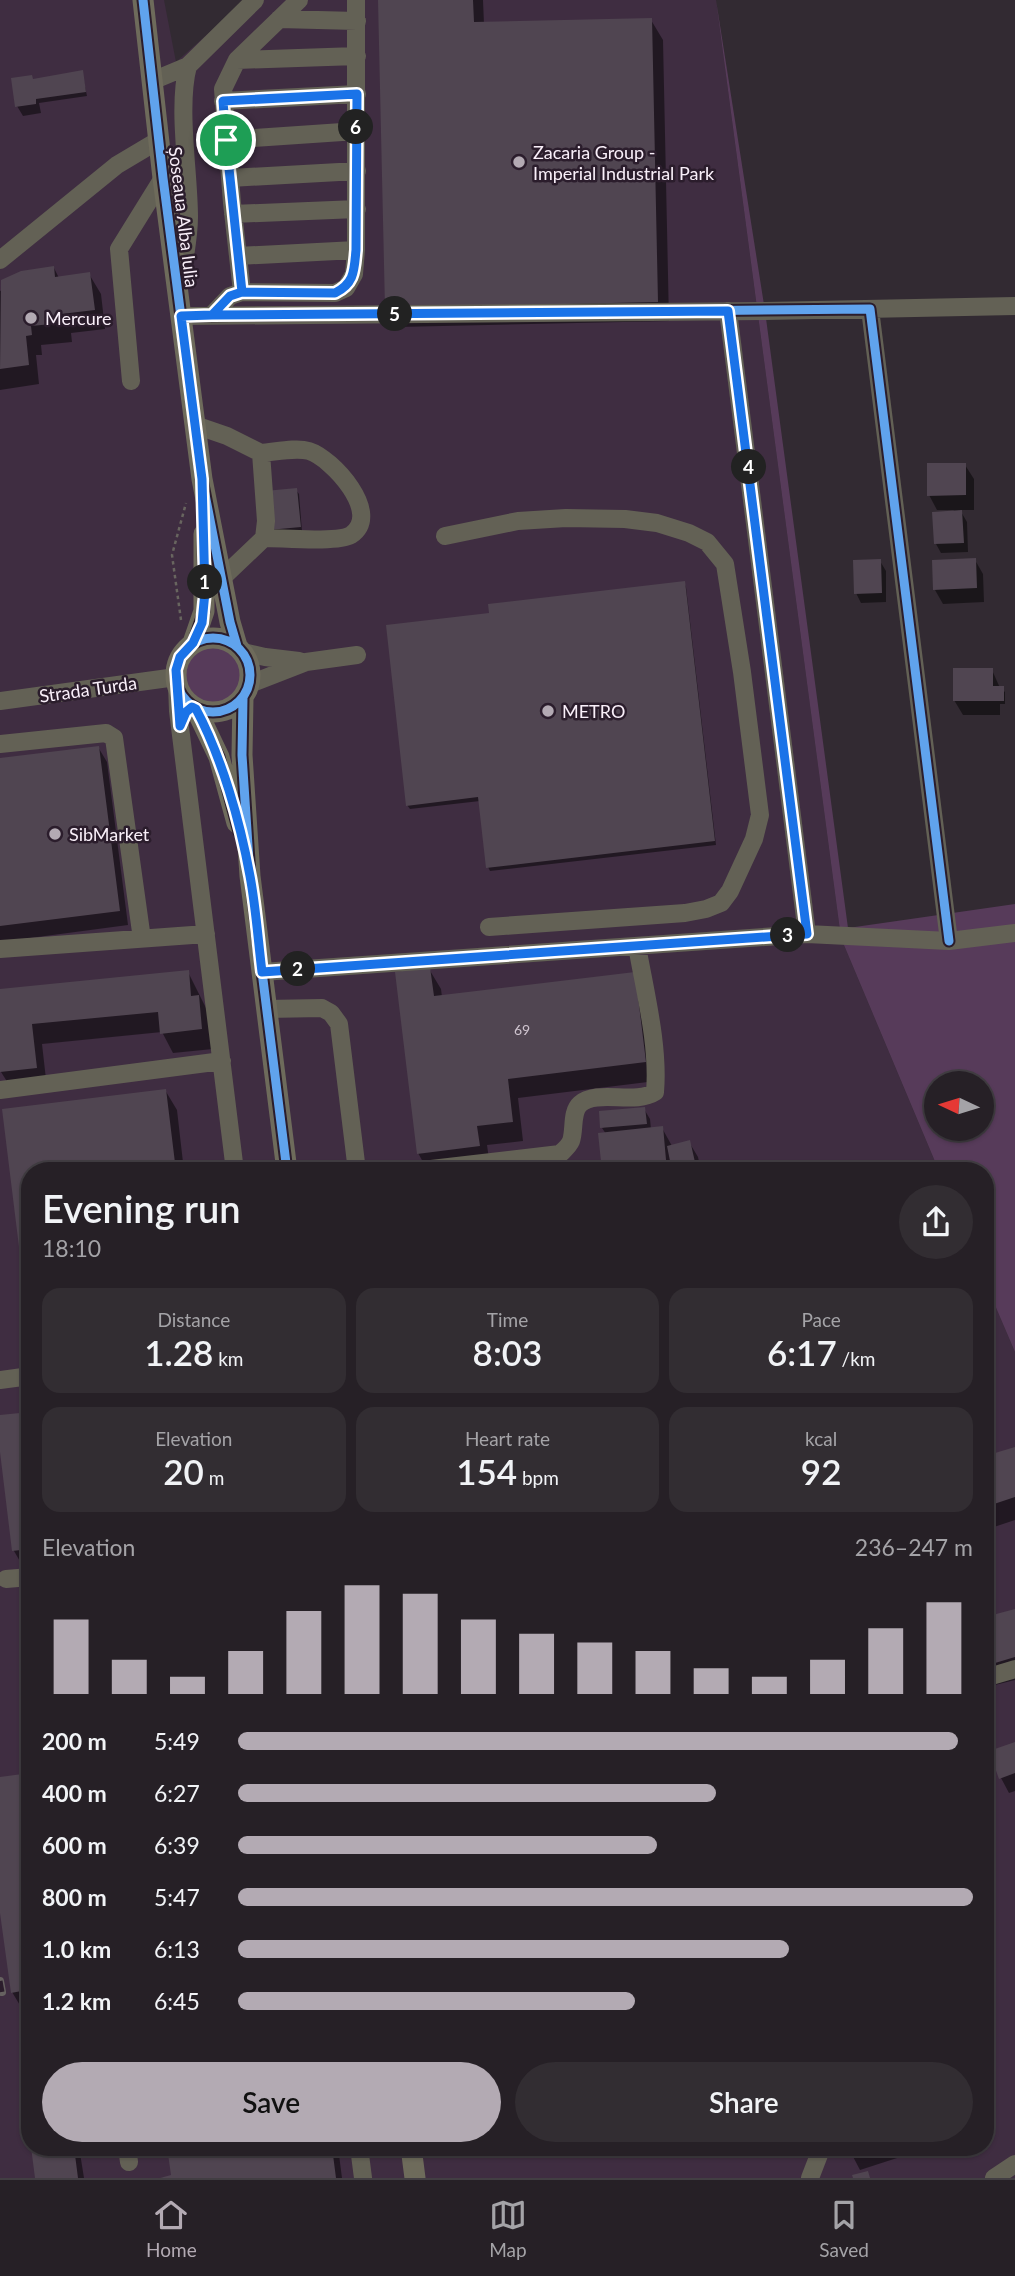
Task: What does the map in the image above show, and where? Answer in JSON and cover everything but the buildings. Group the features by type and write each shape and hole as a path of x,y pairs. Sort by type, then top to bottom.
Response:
{"main road":[{"name":"Șoseaua Alba Iulia","path":"143,0 202,479 240,649"},
{"name":"Șoseaua Alba Iulia","path":"193,643 202,623 205,592 202,479"},
{"path":"246,691 233,707 221,712 195,708 186,701 176,681 180,657 193,643 216,637 227,640 240,649 250,667 242,755 250,876 286,1162"},
{"path":"195,708 219,757 250,876"},
{"path":"412,2156 415,2178"}],"street":[{"path":"152,81 188,66 255,0"},
{"path":"242,292 223,89 237,60 299,0"},
{"path":"212,315 230,296 242,292 335,293 346,288 354,274 357,209 356,0"},
{"path":"279,19 357,21"},
{"path":"237,60 357,56"},
{"path":"188,66 184,101 189,220 180,307 212,315 1015,306"},
{"path":"223,101 357,94"},
{"path":"226,140 356,131"},
{"path":"0,260 117,165 159,141"},
{"path":"230,178 357,171"},
{"path":"131,381 119,249 163,178"},
{"path":"233,215 357,209"},
{"path":"238,256 356,250"},
{"path":"870,309 949,941"},
{"path":"728,311 807,934"},
{"path":"195,425 227,436 261,453 307,450 325,458 353,490 361,508 359,526 350,535 328,539 264,538"},
{"path":"222,578 264,538 266,521 261,453"},
{"path":"445,536 518,522 625,519 657,523 708,542 725,564 760,815 754,839 730,891 721,903 685,914 489,927"},
{"path":"240,649 265,657 306,662 357,655"},
{"path":"246,691 306,662"},
{"path":"176,681 234,1162"},
{"name":"Strada Turda","path":"0,701 176,681"},
{"path":"180,726 186,712 195,708"},
{"path":"0,744 106,733 114,738 142,939"},
{"path":"262,972 807,934 949,941 1015,933"},
{"path":"0,949 206,934"},
{"path":"491,1162 560,1154 570,1143 576,1109 581,1103 591,1099 647,1097 655,1092 656,1077 649,1011 637,946"},
{"path":"266,1009 322,1008 331,1013 339,1024 356,1162"},
{"path":"0,1090 222,1061"},
{"path":"0,1380 21,1377"},
{"path":"6,1579 21,1578"},
{"path":"994,1675 1015,1669"},
{"path":"360,2156 363,2178"},
{"path":"810,2178 819,2156"},
{"path":"994,2178 1015,2164"}],"path":[{"path":"181,620 172,555 193,481 202,479"}],"shaded area":[{"path":"0,0 164,0 176,62 246,0 716,0 841,938 924,1135 924,1141 926,1141 935,1162 21,1162 21,2156 994,2156 994,1303 1015,1352 1015,2178 0,2178"},
{"path":"716,0 765,311 848,928 1015,904 1015,1352 994,1303 994,1162 935,1162 926,1141 994,1141 994,1071 924,1071 924,1135 841,938"},
{"path":"214,644 235,653 244,674 235,695 214,704 193,695 184,674 193,653"}],"railway":[{"path":"0,1981 2,1992"}],"cycle path":[{"path":"143,0 202,479 237,646"},
{"path":"181,316 870,309 949,941"},
{"path":"193,643 204,611 203,525"},
{"path":"220,638 240,648 248,661 250,675 248,689 240,702 227,710 206,712 186,702 178,689 176,668 186,648 199,640 220,638"},
{"path":"243,698 242,755 250,876 286,1162"},
{"path":"196,709 219,757 239,832"}],"place":[{"name":"Zacaria Group - Imperial Industrial Park","path":"519,162"},
{"name":"Mercure","path":"31,318"},
{"name":"METRO","path":"548,711"},
{"name":"SibMarket","path":"55,834"}],"route":[{"path":"226,140 223,101 357,94 356,250 354,274 346,288 335,293 242,292 230,296 212,315 728,311 765,585 780,729 807,934 262,972 250,876 219,757 196,709 192,707 186,712 180,726 176,677 180,657 193,643 202,623 205,592 202,479 181,316 212,315 230,296 242,292 226,140"}]}
